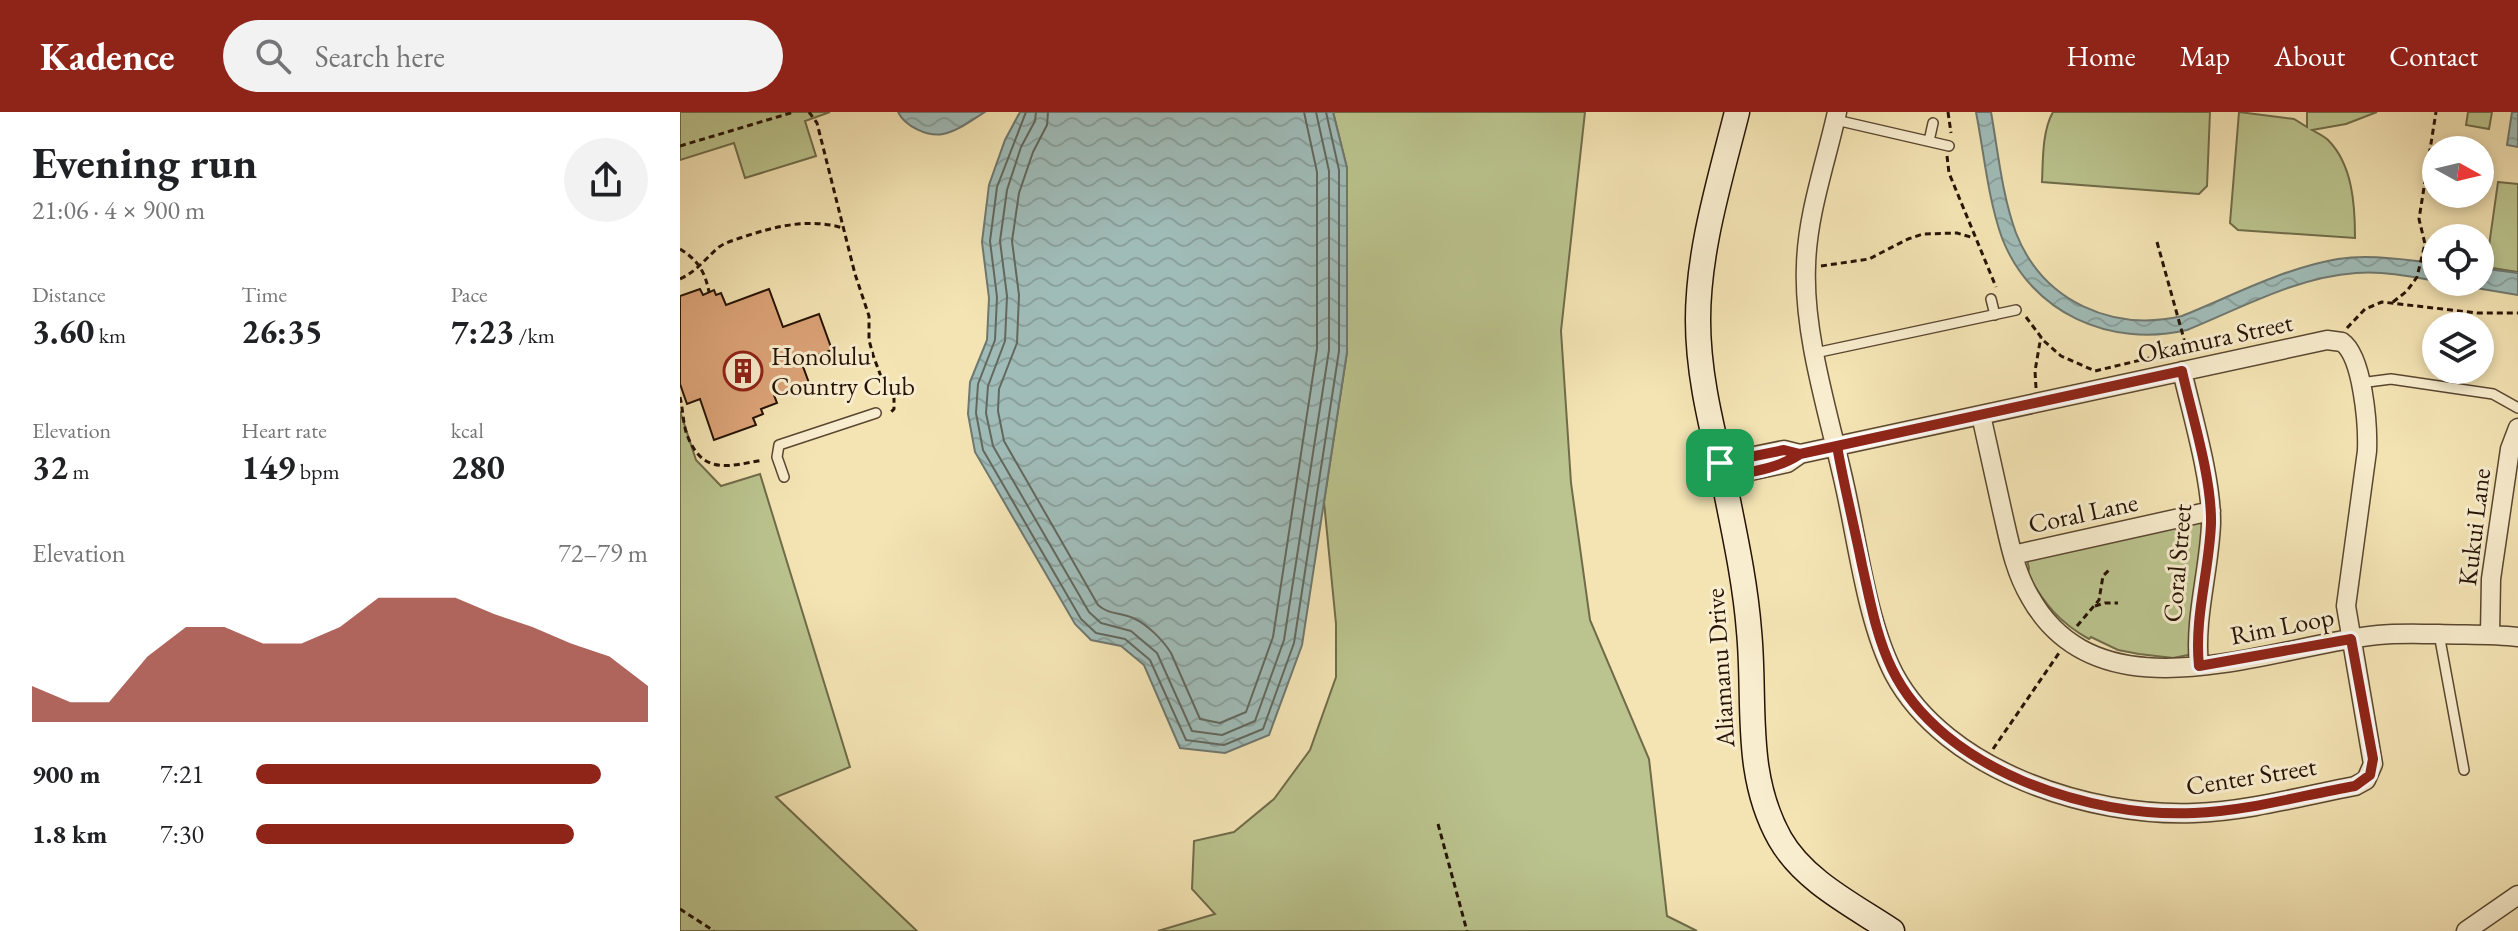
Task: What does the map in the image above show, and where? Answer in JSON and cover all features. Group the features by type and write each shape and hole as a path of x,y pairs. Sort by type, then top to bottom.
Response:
{"street":[{"name":"Aliamanu Drive","path":"1737,112 1705,249 1699,300 1699,344 1704,390 1744,587 1750,635 1755,768 1765,806 1782,842 1806,870 1892,931"},
{"name":"Center Street","path":"1836,116 1807,249 1807,302 1815,353 1875,623 1885,654 1902,687 1924,714 1950,738 2001,769 2047,790 2123,810 2197,813 2361,784 2370,775 2373,764 2351,639"},
{"name":"Okamura Street","path":"1721,470 1787,463 1800,454 1981,415 2186,365 2332,339 2350,348 2360,383 2367,436 2347,587 2347,620 2351,639"},
{"name":"Coral Street","path":"2186,365 2211,511 2198,627 2199,666"},
{"name":"Rim Loop","path":"1981,415 2013,555 2031,600 2047,622 2068,640 2092,653 2139,666 2174,669 2377,635 2518,637"},
{"name":"Kukui Lane","path":"2490,635 2491,579 2510,449 2518,428"},
{"name":"Coral Lane","path":"2013,555 2211,511"},
{"path":"2466,931 2518,895"}],"lane":[{"path":"1836,116 1949,146"},
{"path":"1929,141 1933,123"},
{"path":"1991,299 1995,315"},
{"path":"1815,353 2016,310"},
{"path":"2360,383 2391,379 2493,394 2518,408"},
{"path":"784,477 777,457 779,445 876,413"},
{"path":"2439,634 2464,770"}],"path":[{"path":"680,146 794,112"},
{"path":"809,112 817,123 869,316 869,340 873,355 894,397 894,409 889,414"},
{"path":"1948,112 1951,136 1947,157 1949,173 1997,293 2029,320 2061,356 2095,371 2187,349"},
{"path":"2393,302 2407,291 2417,277 2425,244 2419,219 2436,112"},
{"path":"680,279 700,267 724,244 778,226 821,224 843,228"},
{"path":"1816,266 1869,259 1923,234 1957,233 1974,238"},
{"path":"2157,242 2187,349 2186,365"},
{"path":"680,249 694,257 705,274 709,292"},
{"path":"2346,331 2351,321 2365,309 2382,302 2477,313 2518,313"},
{"path":"2036,392 2035,371 2041,336"},
{"path":"680,397 686,434 703,460 717,466 763,460"},
{"path":"2074,631 2099,600 2103,576 2110,569"},
{"path":"2095,606 2118,603"},
{"path":"1990,753 2062,648"},
{"path":"1438,824 1467,931"},
{"path":"680,909 714,931"}],"green space":[{"path":"680,112 830,112 805,121 816,156 745,178 734,143 680,160"},
{"path":"1333,112 1585,112 1561,331 1571,483 1590,620 1649,759 1667,916 1697,931 1158,931 1215,914 1192,889 1194,841 1234,832 1274,799 1310,750 1336,677 1336,624 1324,502 1347,352 1347,168"},
{"path":"2053,112 2210,112 2207,186 2199,194 2042,182 2045,137"},
{"path":"2239,112 2294,119 2307,127 2307,112 2377,112 2346,124 2312,130 2328,140 2343,161 2351,186 2355,238 2238,230 2230,223"},
{"path":"2468,112 2492,112 2489,129 2466,125"},
{"path":"2498,182 2518,184 2518,272 2494,268 2492,224"},
{"name":"Honolulu Country Club","path":"680,411 696,460 721,486 760,474 850,767 776,797 917,931 680,931"},
{"path":"2211,511 2198,653 2173,658 2139,654 2118,650 2091,637 2089,639 2053,611 2028,574 2025,552"}],"water":[{"path":"898,112 985,112 965,125 937,134 911,126"},
{"path":"1020,112 1333,112 1347,168 1347,352 1302,645 1269,735 1225,753 1180,748 1144,665 1121,646 1091,640 1075,624 975,452 968,414 970,382 987,340 989,298 982,242 989,185 1005,140"},
{"path":"1976,112 1991,112 2007,204 2028,257 2062,294 2106,315 2156,320 2182,316 2278,276 2338,259 2363,257 2422,262 2422,279 2377,273 2334,276 2291,287 2187,330 2130,334 2102,329 2076,319 2032,287 2015,264 2002,238"},
{"path":"2512,112 2518,112 2518,147 2507,145"},
{"path":"2494,270 2518,273 2518,295 2494,291"}],"building":[{"name":"Honolulu Country Club","path":"700,289 703,295 714,290 716,295 721,293 726,305 769,289 783,327 819,314 832,350 801,361 809,383 774,395 777,403 761,409 763,414 753,418 756,425 714,440 700,399 687,404 680,384 680,296"}],"place":[{"name":"Honolulu Country Club","path":"743,371"}],"route":[{"path":"1720,463 1723,477 1787,463 1800,454 2182,371 2211,511 2198,627 2199,666 2225,664 2351,639 2373,770 2366,780 2355,786 2225,810 2173,814 2123,810 2071,798 2021,780 1950,738 1911,700 1893,671 1875,623 1837,446 1800,454 1784,450 1720,463"}]}
